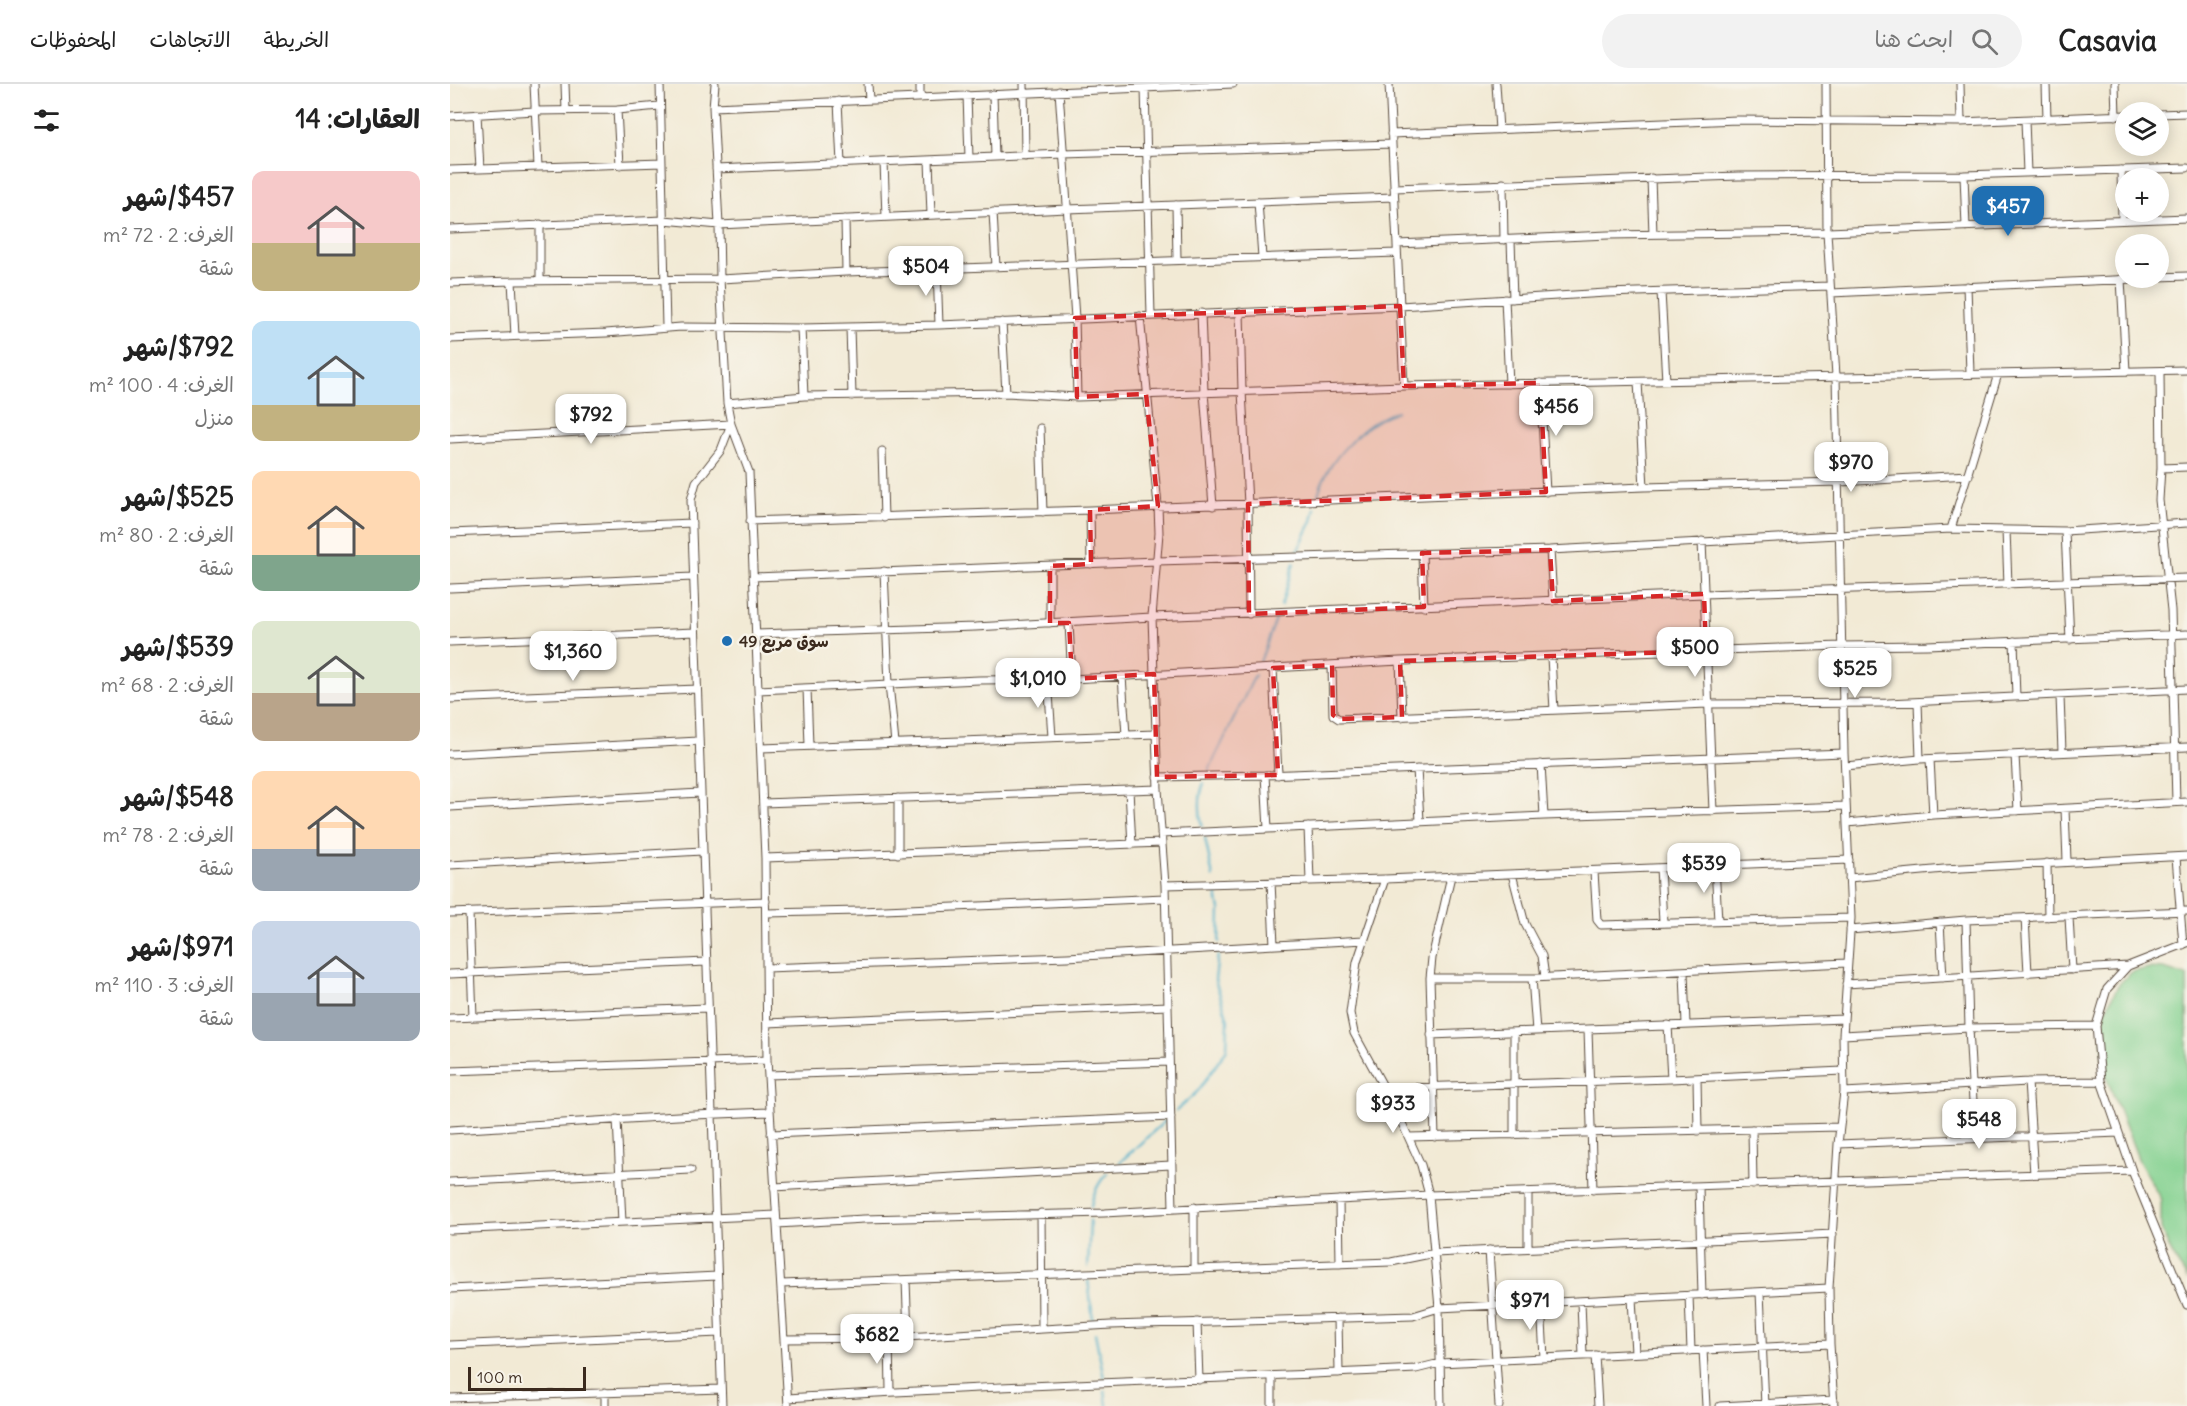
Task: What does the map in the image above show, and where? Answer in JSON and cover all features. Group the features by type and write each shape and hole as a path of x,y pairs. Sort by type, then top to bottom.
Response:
{"street":[{"path":"534,84 538,167"},
{"path":"565,84 566,111"},
{"path":"660,84 666,327"},
{"path":"715,84 713,107 727,403 731,424 749,472 765,858 767,1060 788,1402 890,1391 1199,1380 1416,1369 1440,1363 1830,1344"},
{"path":"868,84 869,100"},
{"path":"920,84 920,97"},
{"path":"1023,84 1025,156"},
{"path":"713,107 1023,93 1086,87 1137,86 1145,88 1233,84"},
{"path":"1389,84 1404,386"},
{"path":"1496,84 1499,130"},
{"path":"1720,1406 1834,1403 1829,1288 1838,1144 1844,1092 1843,1035 1851,918 1841,646 1836,376 1827,232 1826,84"},
{"path":"1960,84 1961,122"},
{"path":"2046,84 2047,119"},
{"path":"2115,84 2116,102"},
{"path":"1145,88 1151,315"},
{"path":"1059,91 1075,318 1077,397"},
{"path":"993,94 995,157"},
{"path":"967,95 969,158"},
{"path":"838,101 841,164"},
{"path":"450,116 535,111 617,110 659,106"},
{"path":"617,110 620,165"},
{"path":"2169,114 2187,113"},
{"path":"477,114 480,169"},
{"path":"1391,134 1737,120 1961,122 2115,116"},
{"path":"2025,120 2027,173"},
{"path":"716,169 1063,154 1392,144"},
{"path":"929,160 931,215"},
{"path":"884,162 886,217"},
{"path":"450,170 662,163"},
{"path":"2169,169 2187,168"},
{"path":"1394,188 1651,178 1964,175 2115,170"},
{"path":"1964,175 1966,226"},
{"path":"1651,178 1653,234"},
{"path":"1503,183 1509,299 1509,384"},
{"path":"450,229 664,220 719,225 1394,197"},
{"path":"1258,202 1262,257"},
{"path":"1176,205 1177,260"},
{"path":"993,212 996,267"},
{"path":"2169,219 2187,218"},
{"path":"845,219 846,272"},
{"path":"1397,244 1653,234 1827,232 2115,220"},
{"path":"540,224 540,280"},
{"path":"450,283 720,279 846,272 1397,253"},
{"path":"937,269 939,325"},
{"path":"2169,277 2187,276"},
{"path":"450,339 606,333 666,327 801,328 939,325 1400,306 1661,292 1831,290 2115,279"},
{"path":"512,281 515,336"},
{"path":"1967,286 1970,373"},
{"path":"2121,288 2126,372"},
{"path":"1661,292 1666,381"},
{"path":"1240,312 1248,504 1249,614"},
{"path":"1201,313 1204,392 1213,506"},
{"path":"1140,316 1159,533 1152,618 1157,777 1165,885 1173,1209"},
{"path":"1002,322 1006,393"},
{"path":"850,327 852,396"},
{"path":"801,328 804,396"},
{"path":"727,403 804,396 1006,393 1077,397 1404,386 2187,370"},
{"path":"2160,371 2159,500 2168,579 2176,802"},
{"path":"1951,529 1998,374"},
{"path":"1638,381 1644,488"},
{"path":"1540,383 1546,492"},
{"path":"450,439 731,424"},
{"path":"722,1406 691,500 696,482 722,450 731,424"},
{"path":"1040,428 1043,512"},
{"path":"882,451 885,518"},
{"path":"2161,468 2187,467"},
{"path":"750,521 1213,506 1969,475"},
{"path":"1090,510 1091,564"},
{"path":"450,532 692,523"},
{"path":"753,577 1157,561 1550,550 1951,529 2065,531 2187,523"},
{"path":"2006,530 2008,585"},
{"path":"2065,531 2070,639"},
{"path":"1702,542 1713,811"},
{"path":"1550,550 1553,601"},
{"path":"1422,553 1424,607"},
{"path":"1050,566 1050,623"},
{"path":"884,571 894,743"},
{"path":"450,588 693,578"},
{"path":"756,634 975,627 1704,594 2187,578"},
{"path":"1069,623 1072,679"},
{"path":"450,642 695,632"},
{"path":"758,690 979,680 1072,679 1400,661 2187,634"},
{"path":"2014,641 2016,698"},
{"path":"1551,657 1554,710"},
{"path":"1400,661 1402,717"},
{"path":"1332,665 1336,718 1708,704 1918,702 2187,689"},
{"path":"1273,668 1278,775"},
{"path":"1122,676 1126,735"},
{"path":"1048,679 1052,737"},
{"path":"807,688 810,746"},
{"path":"450,699 697,689"},
{"path":"2060,696 2062,752"},
{"path":"1918,702 1920,759"},
{"path":"761,748 1156,734"},
{"path":"450,754 699,741"},
{"path":"1845,766 1920,759 2187,747"},
{"path":"1157,777 1278,775 1844,753"},
{"path":"2015,755 2018,811"},
{"path":"1930,759 1933,815"},
{"path":"1541,764 1544,816"},
{"path":"1417,769 1420,821"},
{"path":"1265,775 1268,829"},
{"path":"763,802 1158,789"},
{"path":"1129,790 1132,845"},
{"path":"450,807 700,793"},
{"path":"897,798 898,854"},
{"path":"1847,823 1933,815 2187,802"},
{"path":"1161,834 1420,821 1846,806"},
{"path":"2065,809 2067,861"},
{"path":"1308,827 1310,881"},
{"path":"765,858 1162,843"},
{"path":"450,865 702,851"},
{"path":"1846,984 2128,966 2185,944 2184,911 2176,856"},
{"path":"1849,878 1944,869 2187,856"},
{"path":"1165,885 1594,872 1849,860"},
{"path":"2047,863 2048,917"},
{"path":"1715,866 1718,921"},
{"path":"1660,868 1663,922"},
{"path":"1594,872 1598,923 1601,925 1851,918"},
{"path":"1512,874 1522,918 1542,956 1545,977"},
{"path":"1435,1137 1430,978 1451,876"},
{"path":"1385,879 1364,940 1353,982 1350,1013 1354,1033 1385,1088 1408,1137 1429,1195 1438,1308 1440,1406"},
{"path":"1271,882 1274,945"},
{"path":"766,913 1165,898"},
{"path":"450,914 766,901"},
{"path":"1850,930 1966,920 2184,911"},
{"path":"469,913 473,1017"},
{"path":"2069,917 2072,970"},
{"path":"2025,918 2028,973"},
{"path":"1966,920 1975,1138"},
{"path":"1940,922 1943,978"},
{"path":"766,968 1166,952 1364,940"},
{"path":"450,975 706,962"},
{"path":"1430,978 1532,978 1847,963"},
{"path":"2128,966 2107,989 2096,1026 2101,1081 2132,1171 2187,1305"},
{"path":"1684,972 1686,1025"},
{"path":"1532,978 1536,1031"},
{"path":"766,1023 1168,1006"},
{"path":"450,1018 707,1008"},
{"path":"1431,1035 1844,1018"},
{"path":"1668,1025 1671,1079"},
{"path":"1843,1035 1969,1028 2096,1026"},
{"path":"1588,1029 1593,1190"},
{"path":"1514,1032 1514,1135"},
{"path":"450,1071 767,1060"},
{"path":"768,1075 1169,1062"},
{"path":"1385,1088 1843,1071"},
{"path":"1697,1078 1698,1131"},
{"path":"1844,1092 2028,1082 2101,1081"},
{"path":"2028,1082 2034,1174"},
{"path":"450,1130 770,1112"},
{"path":"771,1134 1170,1117"},
{"path":"617,1119 622,1222"},
{"path":"1408,1137 1840,1127"},
{"path":"1752,1130 1753,1185"},
{"path":"1838,1144 2118,1133"},
{"path":"774,1187 1171,1165"},
{"path":"450,1182 691,1170"},
{"path":"777,1224 864,1219 1104,1213 1429,1195 1836,1183 2132,1171"},
{"path":"1699,1187 1702,1295"},
{"path":"1528,1192 1528,1248"},
{"path":"1338,1200 1340,1264"},
{"path":"1194,1208 1194,1269"},
{"path":"1041,1214 1042,1329"},
{"path":"450,1230 776,1215"},
{"path":"781,1284 1391,1262 1435,1253 1833,1234"},
{"path":"1489,1250 1500,1406"},
{"path":"450,1289 717,1276"},
{"path":"906,1280 908,1337"},
{"path":"784,1339 890,1338 1197,1322 1413,1316 1438,1308 1829,1288"},
{"path":"1760,1292 1765,1405"},
{"path":"1689,1295 1691,1351"},
{"path":"1632,1298 1635,1353"},
{"path":"1581,1300 1583,1356"},
{"path":"1541,1303 1544,1358"},
{"path":"1338,1318 1339,1373"},
{"path":"1197,1322 1199,1380"},
{"path":"450,1345 719,1333"},
{"path":"890,1338 890,1391"},
{"path":"1703,1350 1706,1406"},
{"path":"1595,1355 1599,1406"},
{"path":"1272,1376 1272,1406"},
{"path":"450,1398 721,1389"},
{"path":"605,1392 605,1406"}],"highlighted area":[{"path":"1400,306 1404,386 1540,383 1546,492 1248,504 1249,614 1424,607 1422,553 1550,550 1553,601 1704,594 1706,651 1400,661 1402,717 1339,719 1333,715 1332,665 1273,668 1278,775 1157,777 1154,674 1072,679 1069,623 1050,623 1050,566 1091,564 1090,510 1158,506 1146,394 1077,397 1075,318"}],"green space":[{"path":"2149,968 2164,969 2187,976 2187,1279 2161,1229 2161,1200 2139,1161 2104,1071 2102,1029 2105,1011 2119,984 2132,972"}],"waterway":[{"path":"1318,495 1329,469 1348,444 1372,424 1397,411"},
{"path":"1298,550 1312,521 1315,508"},
{"path":"1281,606 1294,563"},
{"path":"1260,662 1276,619"},
{"path":"1209,770 1255,675"},
{"path":"1202,826 1200,804 1204,783"},
{"path":"1205,838 1213,877"},
{"path":"1216,890 1220,910 1219,942"},
{"path":"1176,1111 1198,1091 1227,1049 1228,1020 1215,980 1218,955"},
{"path":"1120,1162 1165,1121"},
{"path":"1091,1207 1096,1189 1107,1174"},
{"path":"1088,1267 1090,1220"},
{"path":"1088,1280 1093,1320"},
{"path":"1095,1333 1104,1378"},
{"path":"1105,1390 1107,1406"}],"place":[{"name":"سوق مربع 49","path":"727,641"}]}
